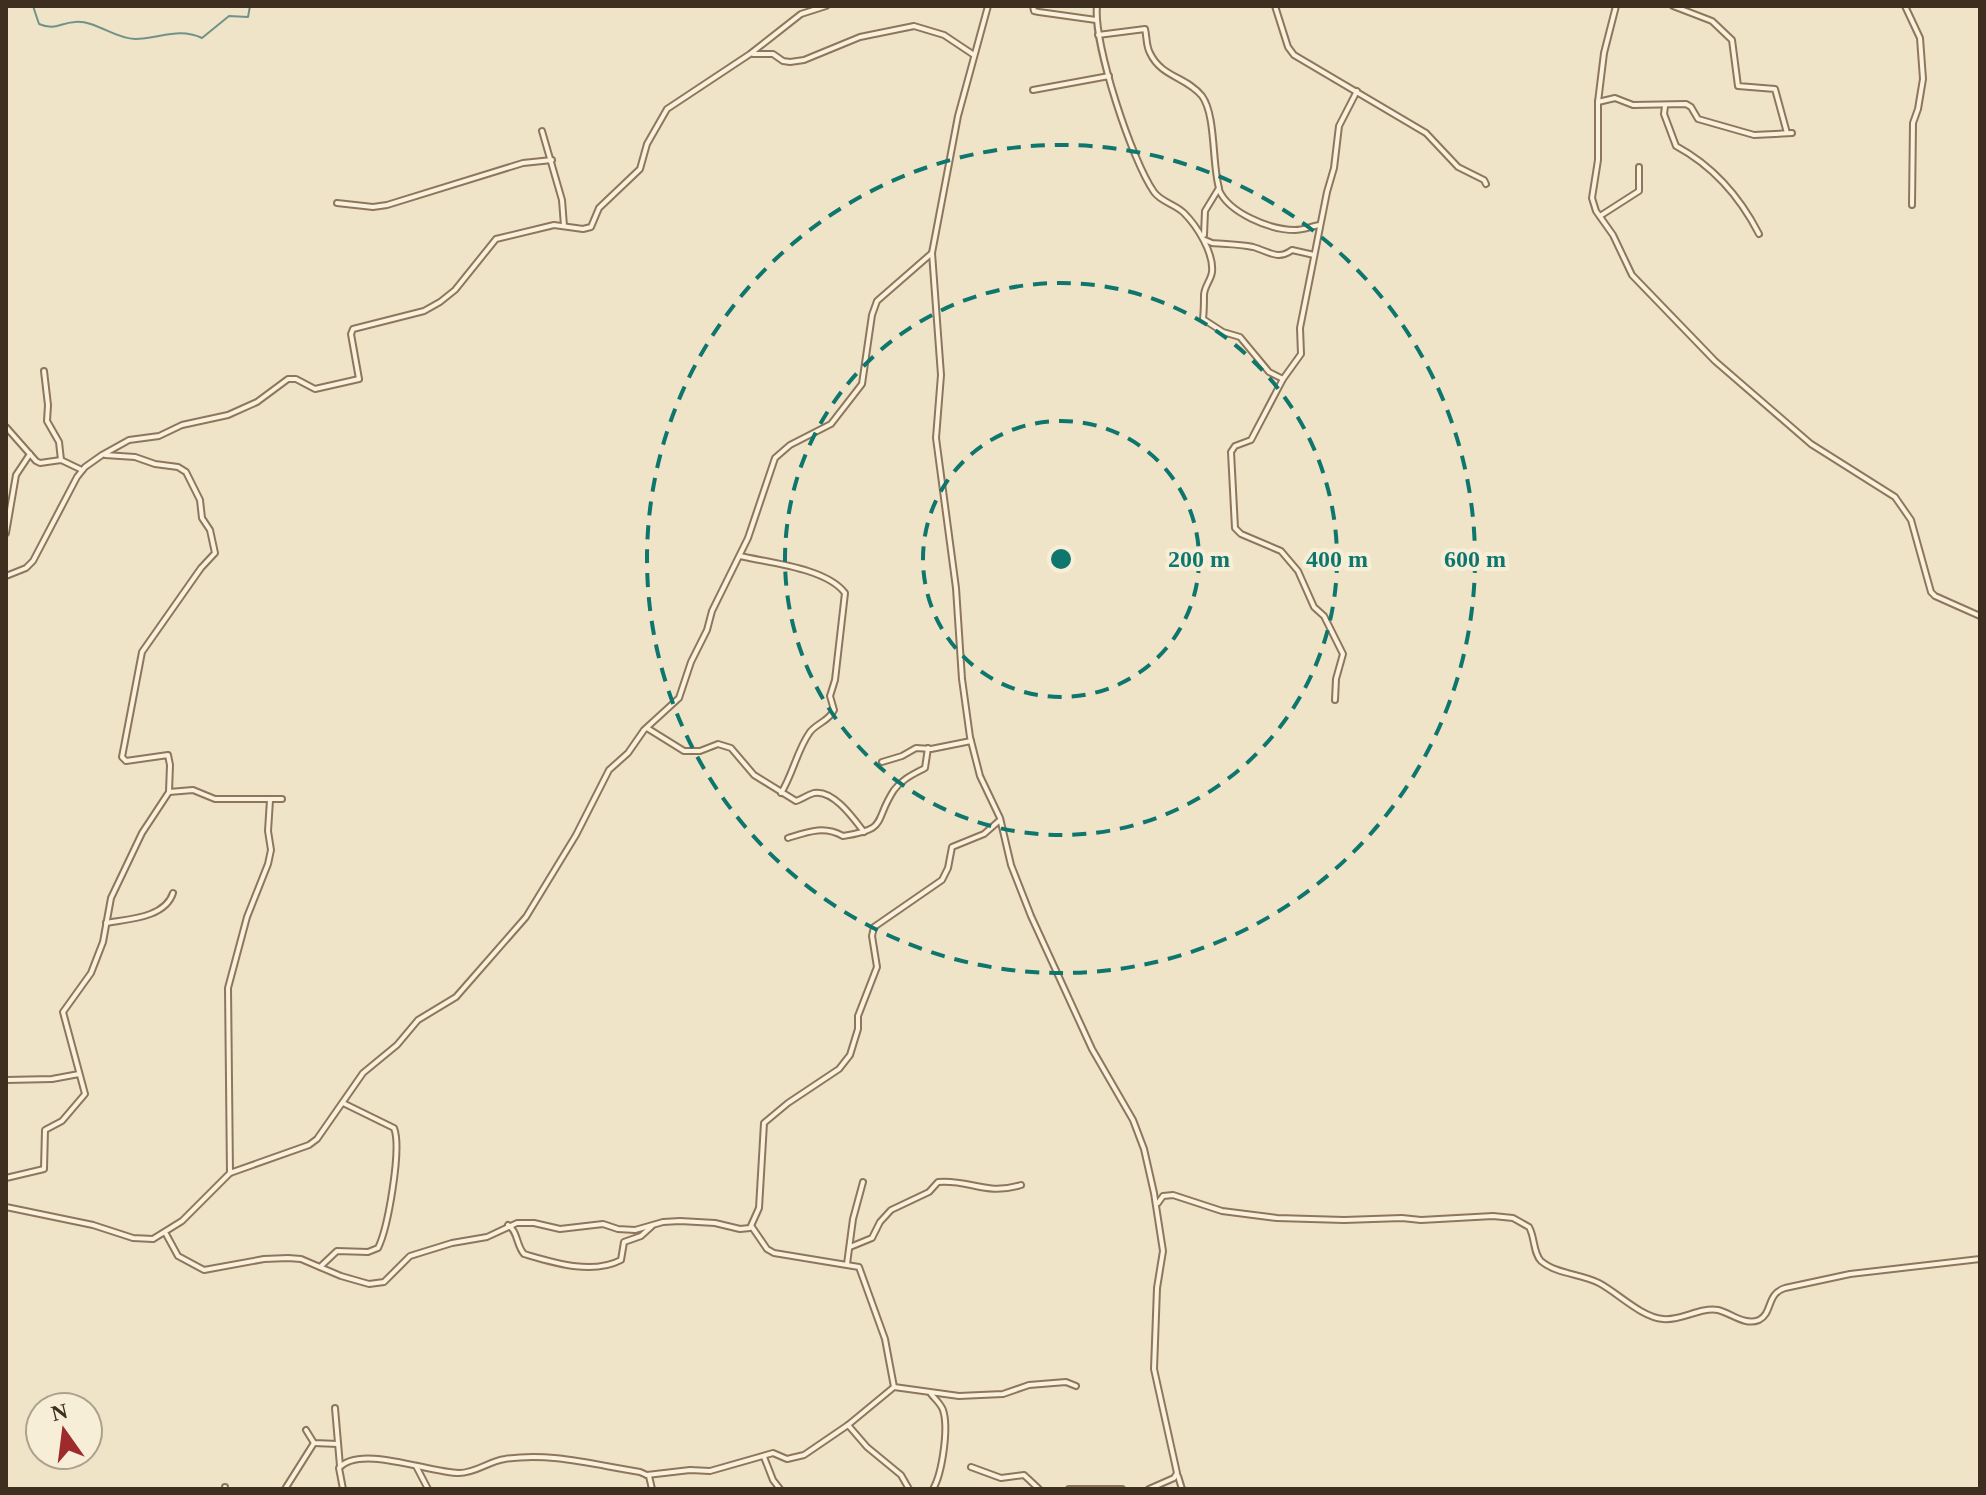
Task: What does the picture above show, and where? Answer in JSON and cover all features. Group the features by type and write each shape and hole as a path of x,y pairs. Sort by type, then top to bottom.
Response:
{"street":[{"path":"6,576 33,561 82,470 102,455 136,438 159,436 182,425 236,412 270,394 288,379 296,379 315,389 359,379 351,334 353,329 424,311 440,302 455,290 496,239 549,226 591,227 599,208 640,169 647,144 667,109 750,54 801,14 826,6"},
{"path":"988,6 958,116 932,253 941,375 937,444 958,602 962,679 971,741 984,787 1000,818 1011,865 1092,1049 1137,1130 1157,1206 1163,1251 1157,1288 1154,1369 1182,1489"},
{"path":"1033,6 1033,10 1039,12 1096,20"},
{"path":"1097,6 1098,35 1109,76 1133,150 1155,194 1181,210 1204,238 1214,244 1255,248 1271,255 1284,255 1292,250 1314,255"},
{"path":"1275,6 1290,52 1426,133 1460,170 1484,180 1486,184"},
{"path":"1616,6 1604,53 1598,102 1598,160 1592,198 1632,275 1715,361 1821,451 1895,497 1911,520 1931,592 1980,616"},
{"path":"1598,102 1615,98 1633,105 1686,104 1698,119 1749,134 1789,133 1775,89 1738,86 1732,40 1712,21 1673,6"},
{"path":"1905,6 1920,38 1923,79 1913,123 1912,205"},
{"path":"750,54 767,53 790,62 804,60 860,37 914,26 944,35 974,55"},
{"path":"1098,35 1145,29 1148,51 1158,67 1202,96 1212,137 1214,171 1227,205 1259,222 1295,230 1321,224"},
{"path":"1033,90 1109,76"},
{"path":"1335,700 1336,679 1343,654 1324,616 1314,607 1298,571 1278,548 1241,534 1235,527 1231,450 1251,440 1283,379 1301,354 1300,328 1334,168 1339,126 1357,91"},
{"path":"1665,106 1664,114 1676,146 1696,156 1699,163 1726,183 1748,212 1759,234"},
{"path":"542,131 562,200 564,226"},
{"path":"337,203 373,207 387,205 523,163 552,160"},
{"path":"1600,216 1639,191 1639,167"},
{"path":"1219,188 1205,211 1204,238 1212,269 1204,292 1206,307 1203,319 1223,332 1240,337 1269,372 1283,379"},
{"path":"6,1207 43,1213 142,1240 166,1234 230,1173 309,1145 317,1139 372,1065 397,1045 418,1020 456,997 526,917 576,835 606,773 679,698 712,611 740,556 775,458 790,445 831,424 859,392 877,301 932,253"},
{"path":"44,371 47,421 61,448 61,460"},
{"path":"6,427 40,463 61,460 82,470"},
{"path":"6,533 16,475 30,454"},
{"path":"6,1178 44,1169 45,1130 62,1121 85,1094 63,1012 91,973 101,949 111,898 136,844 169,792 168,755 123,760 134,687 146,646 216,550 210,530 202,521 200,500 186,472 178,467 127,455 102,455"},
{"path":"740,556 818,575 839,586 845,593 835,680 830,696 834,710 831,717 810,733 781,793"},
{"path":"647,728 684,751 700,751 718,744 731,748 754,775 781,793 796,801 813,793 827,796 848,812 864,832"},
{"path":"882,762 916,748 971,741"},
{"path":"788,838 819,830 834,831 843,836 864,832 878,825 900,784 925,768 928,748"},
{"path":"169,792 193,790 213,799 282,799"},
{"path":"230,1173 228,988 246,921 268,864 271,850 268,831 270,800"},
{"path":"752,1227 759,1208 764,1124 783,1106 839,1069 850,1055 858,1029 858,1016 877,967 873,929 884,917 942,880 952,847 984,834 1000,818"},
{"path":"106,923 156,912 169,902 173,893"},
{"path":"6,1080 52,1079 80,1074"},
{"path":"320,1267 337,1251 368,1252 378,1248 394,1174 394,1128 343,1103"},
{"path":"847,1264 854,1212 863,1182"},
{"path":"850,1247 872,1238 891,1210 929,1192 938,1182 966,1183 986,1190 1021,1185"},
{"path":"1157,1206 1163,1196 1173,1195 1222,1211 1277,1218 1513,1218 1532,1231 1537,1254 1544,1263 1593,1280 1663,1319 1705,1310 1757,1320 1765,1315 1776,1292 1785,1288 1865,1272 1980,1259"},
{"path":"166,1234 178,1256 204,1270 273,1258 301,1259 364,1284 380,1283 389,1278 410,1256 458,1241 487,1237 508,1225 528,1222 560,1229 598,1224 635,1230 680,1221 715,1223 740,1229 752,1227"},
{"path":"508,1225 514,1230 524,1254 594,1268 621,1260 624,1243 641,1236 653,1225"},
{"path":"752,1227 767,1249 774,1253 859,1267 885,1339 894,1387"},
{"path":"340,1466 358,1460 395,1461 460,1473 504,1459 554,1457 647,1475 710,1471 775,1453 789,1459 804,1455 848,1425 894,1387 959,1396 1009,1393 1026,1385 1066,1382 1076,1386"},
{"path":"930,1392 941,1407 944,1418 940,1475 933,1489"},
{"path":"335,1408 339,1475 343,1489"},
{"path":"848,1425 867,1447 901,1475 909,1489"},
{"path":"306,1430 314,1443"},
{"path":"314,1443 338,1444"},
{"path":"285,1489 314,1443"},
{"path":"764,1457 780,1489"},
{"path":"416,1466 428,1489"},
{"path":"971,1467 1001,1478 1024,1475 1039,1489"},
{"path":"1149,1489 1162,1485 1177,1474"},
{"path":"647,1475 652,1489"},
{"path":"1069,1489 1122,1489"}],"waterway":[{"path":"33,6 39,24 45,26 82,22 135,39 177,33 202,38 229,16 248,17 250,6"}]}
